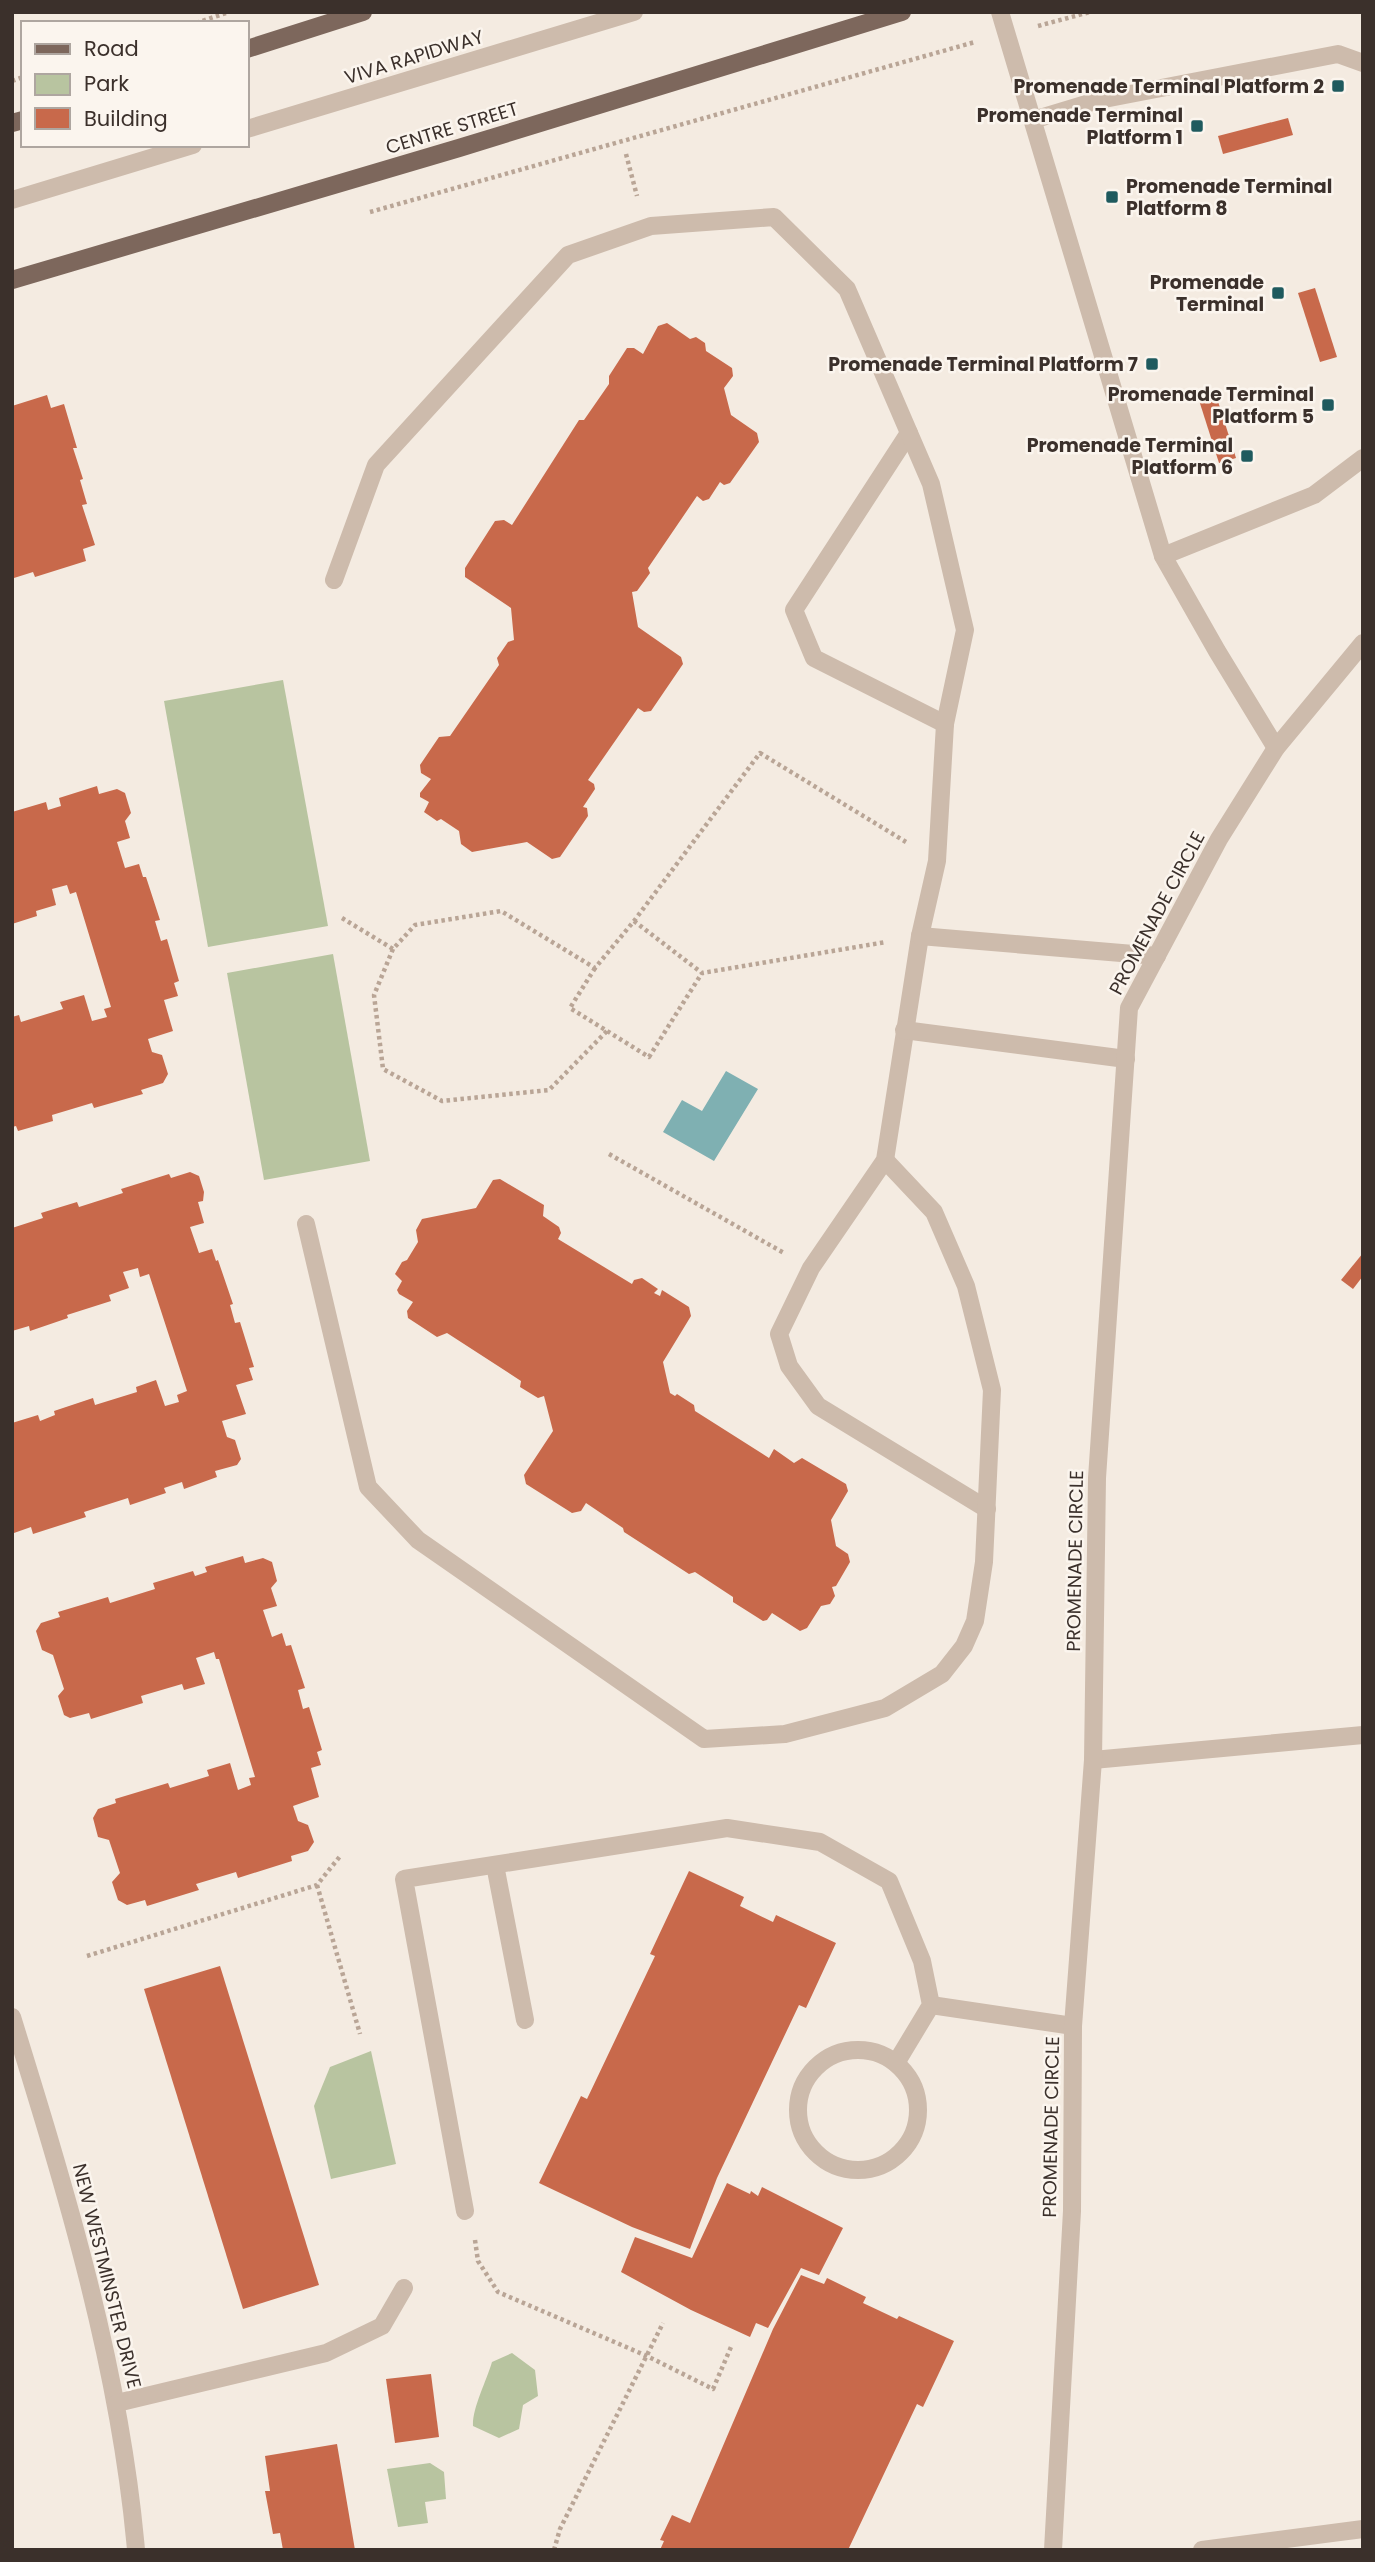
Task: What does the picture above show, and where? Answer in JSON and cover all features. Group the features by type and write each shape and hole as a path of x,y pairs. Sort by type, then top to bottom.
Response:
{"main road":[{"path":"248,49 363,12"},
{"name":"CENTRE STREET","path":"12,279 459,148 902,12"}],"street":[{"name":"VIVA RAPIDWAY","path":"248,129 634,12"},
{"path":"1000,12 1163,556 1276,748"},
{"path":"1033,120 1099,100 1338,54 1363,63"},
{"path":"12,200 186,147"},
{"path":"334,580 376,465 568,255 651,226 774,217 847,289 931,484 965,630 946,723 937,861 920,936 885,1160 811,1268 779,1334 789,1366 818,1406 987,1509"},
{"path":"909,433 794,610 814,658 946,723"},
{"path":"1163,556 1314,495 1363,458"},
{"name":"PROMENADE CIRCLE","path":"1053,2550 1072,2211 1073,2026 1093,1760 1097,1478 1129,1008 1219,839 1276,748 1363,643"},
{"path":"920,936 1157,956"},
{"path":"904,1030 1126,1059"},
{"path":"306,1224 368,1487 418,1540 704,1739 785,1734 885,1708 942,1674 964,1646 975,1621 984,1562 992,1390 966,1286 934,1212 885,1160"},
{"path":"1093,1760 1363,1735"},
{"path":"465,2211 404,1879 727,1828 820,1842 890,1881 922,1961 931,2005 896,2063"},
{"path":"495,1865 525,2020"},
{"path":"931,2005 1073,2026"},
{"name":"NEW WESTMINSTER DRIVE","path":"12,2017 62,2178 117,2403 131,2487 136,2550"},
{"path":"860,2050 880,2053 896,2063 910,2078 918,2097 919,2117 912,2137 901,2153 884,2165 865,2170 845,2168 826,2161 811,2148 801,2131 798,2111 801,2092 809,2075 824,2061 841,2053 860,2050"},
{"path":"117,2403 327,2353 382,2326 404,2288"},
{"path":"1202,2550 1363,2529"}],"path":[{"path":"202,21 229,12"},
{"path":"360,215 1090,12"},
{"path":"626,155 640,207"},
{"path":"702,973 649,1057 570,1008 595,968 634,921 760,753 937,861"},
{"path":"595,968 501,911 415,925 393,948 374,995 383,1069 442,1101 549,1090 607,1031"},
{"path":"342,918 393,948"},
{"path":"634,921 702,973 920,936"},
{"path":"608,1154 811,1268"},
{"path":"87,1956 317,1885 341,1855"},
{"path":"317,1885 360,2034"},
{"path":"465,2211 473,2229 478,2261 498,2292 647,2356 713,2389 731,2347"},
{"path":"554,2550 560,2529 663,2323"}],"green space":[{"path":"283,680 328,926 208,947 164,701"},
{"path":"333,954 370,1161 264,1180 227,973"},
{"path":"371,2051 396,2164 331,2179 314,2106 330,2067"},
{"path":"512,2353 535,2370 538,2396 523,2405 519,2429 499,2438 473,2426 473,2419 492,2362"},
{"path":"430,2463 444,2472 446,2499 425,2502 428,2523 398,2527 387,2469"}],"water":[{"path":"726,1071 758,1089 714,1161 663,1132 682,1100 702,1111"}],"building":[{"path":"1288,118 1293,135 1223,154 1218,136"},
{"path":"1315,288 1337,357 1320,362 1298,293"},
{"path":"667,323 690,339 696,337 705,343 706,351 732,368 733,376 724,388 731,415 757,433 759,442 730,483 724,485 720,482 709,499 703,501 697,496 648,568 650,573 637,591 632,592 638,627 681,657 683,664 651,711 644,712 638,708 588,780 594,784 595,789 583,807 587,808 588,816 560,857 552,859 527,842 472,852 461,844 459,831 424,812 429,802 420,797 431,779 421,773 420,765 439,737 450,736 499,665 497,658 508,642 514,640 511,608 465,577 465,568 495,521 504,520 512,525 579,420 584,420 609,384 609,376 627,348 634,348 643,354 658,326"},
{"path":"1214,389 1236,458 1219,463 1197,394"},
{"path":"47,395 51,408 64,404 83,479 80,480 87,504 82,505 95,545 83,549 86,561 35,577 33,572 14,578 12,406"},
{"path":"97,786 99,794 117,789 125,793 131,813 125,821 130,838 117,842 125,868 139,864 143,877 146,877 160,920 155,921 161,941 167,939 179,981 174,983 178,996 164,1000 173,1031 148,1039 152,1052 162,1055 168,1074 163,1083 141,1090 143,1094 94,1108 92,1103 52,1115 53,1121 18,1131 16,1126 12,1127 12,1017 19,1015 21,1022 63,1009 60,1002 84,995 92,1021 107,1017 104,1009 111,1007 76,892 70,894 67,885 52,889 56,905 36,911 37,916 12,924 12,812 46,802 48,810 61,806 59,798"},
{"path":"190,1172 199,1176 204,1192 203,1201 198,1202 204,1223 190,1227 199,1253 212,1249 216,1261 218,1260 233,1304 230,1305 235,1323 240,1322 254,1367 249,1368 253,1380 236,1385 246,1414 222,1421 227,1437 235,1440 241,1459 237,1465 215,1471 217,1477 184,1489 182,1482 164,1488 166,1493 130,1505 128,1498 84,1512 86,1517 33,1534 31,1527 14,1533 12,1423 38,1415 40,1421 55,1415 54,1411 93,1398 95,1405 137,1392 136,1387 156,1380 165,1406 179,1402 177,1395 187,1391 149,1274 140,1277 138,1268 123,1272 129,1288 109,1295 111,1301 67,1315 68,1318 30,1331 29,1326 12,1331 12,1228 43,1218 41,1213 77,1202 79,1207 123,1193 121,1189 169,1174 171,1178"},
{"path":"500,1179 544,1205 543,1216 559,1227 561,1233 558,1239 632,1284 634,1280 642,1278 658,1289 654,1293 660,1296 662,1290 689,1307 691,1316 663,1362 670,1393 675,1396 677,1394 694,1405 695,1411 769,1458 774,1449 794,1463 802,1458 846,1484 848,1491 831,1520 836,1546 848,1554 850,1562 836,1586 832,1587 835,1596 830,1604 821,1606 807,1628 800,1631 772,1613 763,1621 733,1602 733,1597 695,1572 689,1574 624,1532 623,1528 586,1503 581,1511 572,1513 526,1484 524,1475 553,1431 544,1396 538,1398 520,1387 521,1381 447,1333 437,1337 408,1318 407,1311 413,1302 399,1294 397,1290 402,1281 395,1274 418,1242 416,1230 422,1219 476,1208 493,1180"},
{"path":"1363,1253 1363,1276 1353,1289 1341,1280"},
{"path":"243,1556 245,1563 263,1558 272,1562 277,1581 271,1588 277,1606 263,1610 272,1637 282,1633 286,1646 291,1645 305,1688 298,1690 303,1709 309,1707 322,1750 317,1752 321,1765 311,1768 319,1797 293,1806 298,1821 308,1825 314,1842 308,1851 291,1856 292,1861 238,1878 236,1872 196,1884 199,1890 147,1906 145,1900 127,1905 118,1900 112,1882 120,1873 109,1840 98,1837 93,1818 98,1809 116,1803 115,1799 168,1783 170,1788 209,1776 207,1770 230,1763 238,1790 251,1785 249,1778 255,1777 219,1659 216,1659 214,1652 196,1658 205,1684 184,1690 182,1684 141,1696 143,1703 91,1719 89,1713 70,1718 64,1715 58,1696 64,1689 53,1655 42,1650 36,1631 41,1623 60,1617 58,1612 108,1597 110,1603 155,1589 153,1583 193,1571 195,1576 207,1572 205,1567"},
{"path":"689,1871 744,1897 740,1906 773,1922 776,1915 836,1943 806,2008 799,2005 717,2178 690,2249 632,2227 539,2183 581,2096 587,2099 655,1956 650,1954"},
{"path":"220,1966 319,2285 243,2309 144,1989"},
{"path":"727,2183 758,2196 762,2187 843,2228 819,2275 801,2268 768,2328 756,2323 750,2337 691,2310 621,2272 635,2237 692,2258"},
{"path":"801,2275 824,2284 827,2278 866,2297 863,2303 954,2341 923,2407 917,2404 848,2550 660,2550 664,2541 660,2540 672,2515 690,2523 773,2329"},
{"path":"431,2374 439,2437 395,2443 386,2379"},
{"path":"337,2444 355,2550 283,2550 280,2533 273,2534 265,2491 270,2491 265,2456"}],"place":[{"name":"Promenade Terminal Platform 2","path":"1338,86"},
{"name":"Promenade Terminal Platform 1","path":"1197,126"},
{"name":"Promenade Terminal Platform 8","path":"1112,197"},
{"name":"Promenade Terminal","path":"1278,293"},
{"name":"Promenade Terminal Platform 7","path":"1152,364"},
{"name":"Promenade Terminal Platform 5","path":"1328,405"},
{"name":"Promenade Terminal Platform 6","path":"1247,456"}]}
